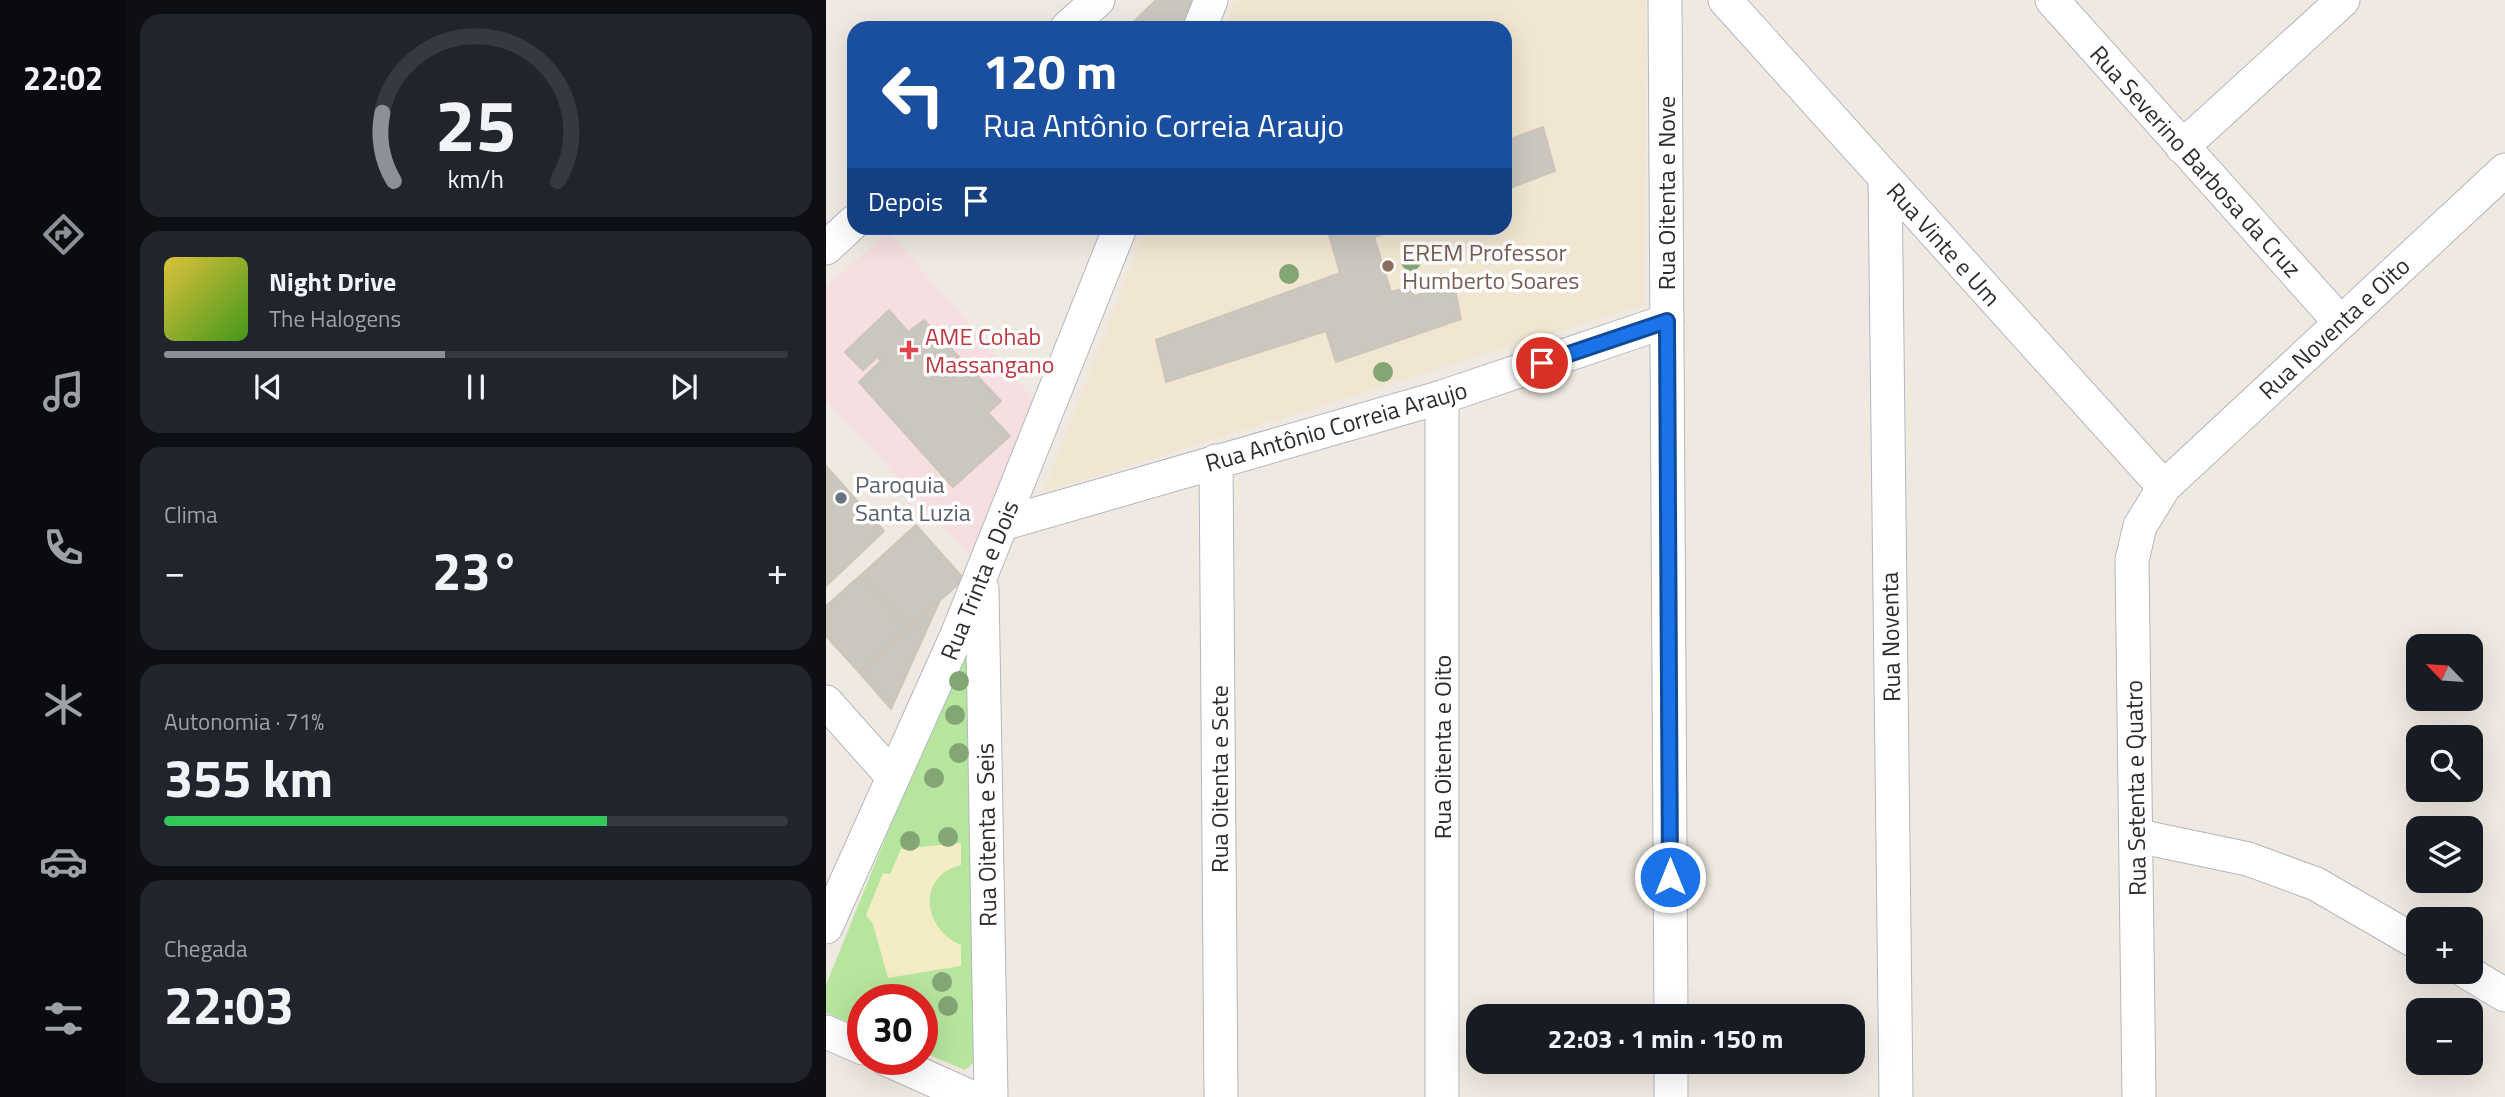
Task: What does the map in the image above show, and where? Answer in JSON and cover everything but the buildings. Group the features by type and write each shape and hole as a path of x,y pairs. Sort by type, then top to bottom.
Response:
{"street":[{"path":"1075,21 1098,0"},
{"path":"1202,21 1211,0"},
{"name":"Rua Oitenta e Nove","path":"1665,0 1671,1004"},
{"name":"Rua Vinte e Um","path":"1725,0 2164,487"},
{"name":"Rua Severino Barbosa da Cruz","path":"2052,0 2340,322"},
{"path":"2182,147 2343,0"},
{"name":"Rua Noventa e Oito","path":"2164,487 2505,170"},
{"name":"Rua Noventa","path":"1885,178 1896,1097"},
{"path":"826,248 847,228"},
{"name":"Rua Trinta e Dois","path":"826,927 1002,524 1117,235"},
{"name":"Rua Antônio Correia Araujo","path":"1002,524 1442,397 1667,321"},
{"name":"Rua Oitenta e Oito","path":"1442,397 1442,1097"},
{"name":"Rua Oitenta e Sete","path":"1216,461 1221,1097"},
{"name":"Rua Setenta e Quatro","path":"2139,1097 2136,1027 2138,836 2132,560 2140,526 2164,487"},
{"name":"Rua Oitenta e Seis","path":"981,573 990,1097"},
{"path":"826,702 893,777"},
{"path":"2138,836 2248,859 2316,884 2406,936"},
{"path":"2483,982 2505,995"},
{"path":"826,1032 847,1041"},
{"path":"1671,1074 1671,1097"},
{"path":"922,1075 971,1097"}],"shaded area":[{"name":"EREM Professor Humberto Soares","path":"1235,0 1646,0 1645,304 1043,493 1143,235 1512,235 1512,21 1227,21"},
{"name":"AME Cohab Massangano","path":"884,235 891,235 1037,403 973,559 826,400 826,288"}],"green space":[{"path":"967,654 974,1062 965,1070 938,1059 938,984 847,984 847,1022 826,1013 826,985 959,656"}],"sand":[{"path":"961,843 961,865 947,871 937,880 931,891 930,903 932,916 939,927 961,945 961,966 888,978 873,924 866,915 883,873 890,874 901,849"}],"place":[{"name":"EREM Professor Humberto Soares","path":"1388,266"},
{"name":"AME Cohab Massangano","path":"909,350"},
{"name":"Paroquia Santa Luzia","path":"841,498"}],"route":[{"path":"1542,363 1667,321 1670,877"}]}
